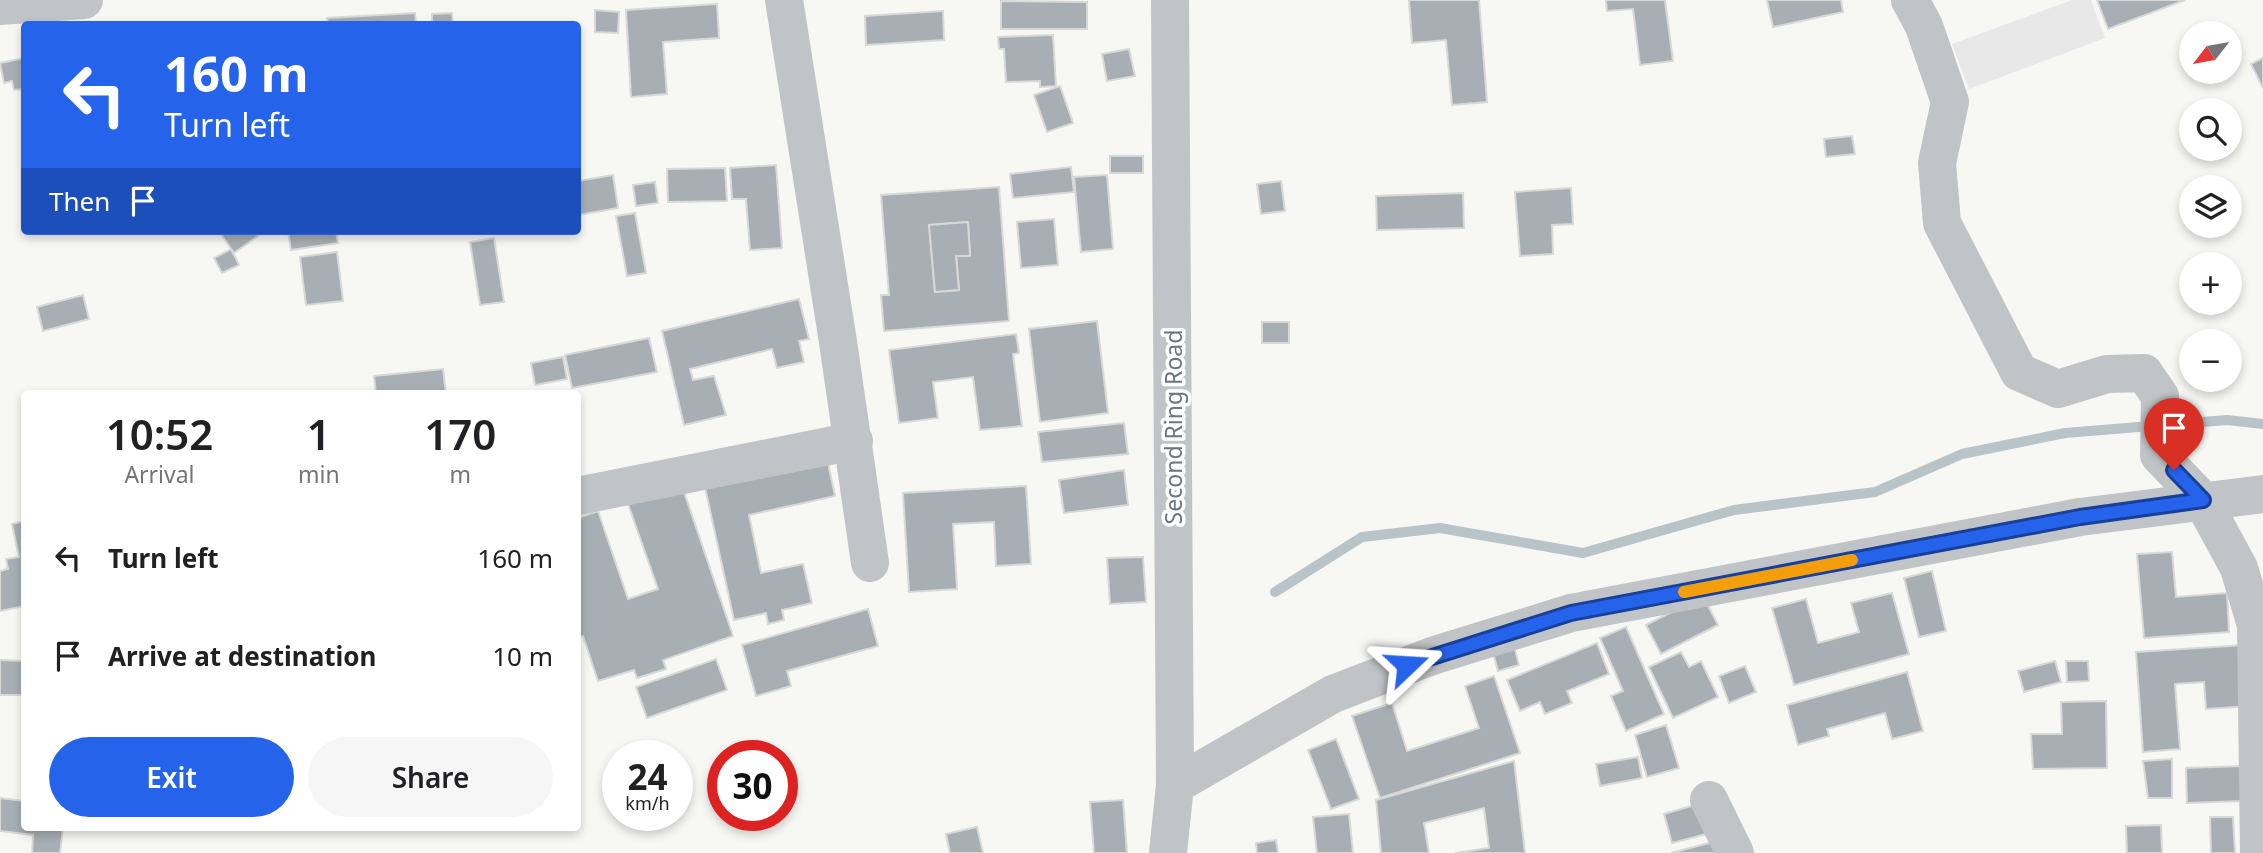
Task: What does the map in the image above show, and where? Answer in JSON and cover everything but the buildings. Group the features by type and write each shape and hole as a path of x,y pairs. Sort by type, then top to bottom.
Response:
{"street":[{"path":"0,6 84,0"},
{"path":"784,0 854,441 870,563"},
{"name":"Second Ring Road","path":"1168,853 1175,785 1170,0"},
{"path":"1910,0 1924,26 1950,103 1937,163 1942,223 2019,372 2058,389 2107,374 2144,373 2160,396 2159,455 2203,500 2239,568 2256,625 2259,853"},
{"path":"581,494 854,441"},
{"path":"1175,785 1333,694 1432,656 1571,613 2080,517 2263,494"},
{"path":"1709,800 1735,853"}],"shaded area":[{"path":"2072,0 2091,0 2105,38 1969,89 1952,44"}],"waterway":[{"path":"2166,425 2227,420 2263,424"},
{"path":"1275,592 1362,537 1440,528 1583,553 1734,510 1875,492 1962,454 2065,433 2151,426"}],"slow traffic":[{"path":"1684,592 1852,560"}],"route":[{"path":"1407,665 1571,613 2080,517 2203,500 2174,470"}]}
